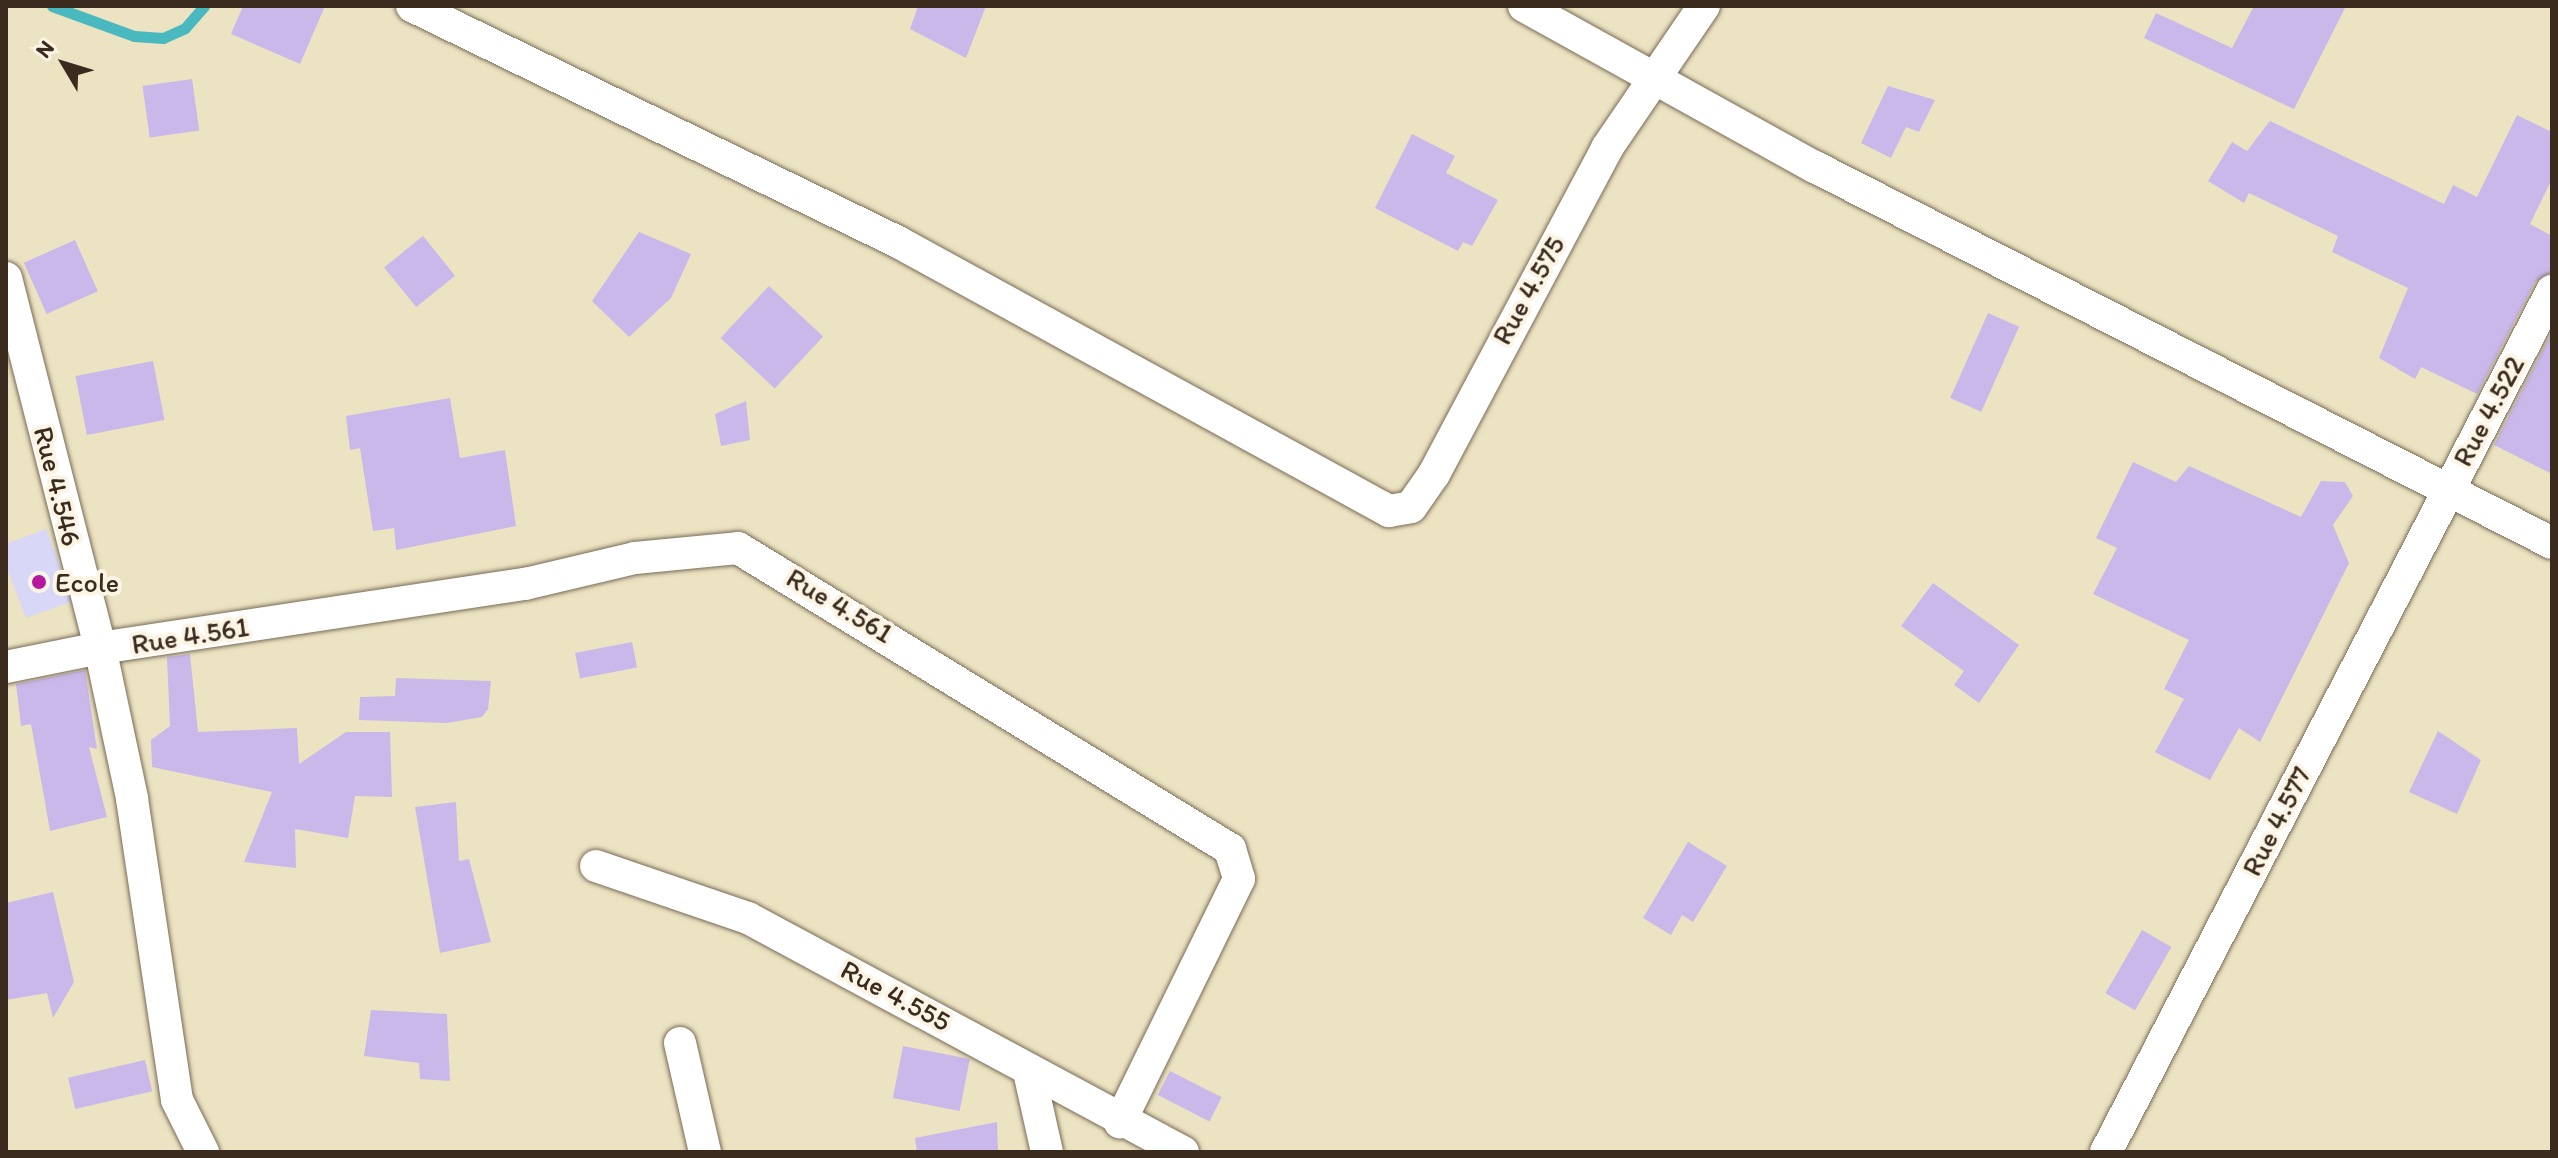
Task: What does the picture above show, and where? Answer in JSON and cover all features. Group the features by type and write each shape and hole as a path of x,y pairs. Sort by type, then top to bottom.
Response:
{"street":[{"name":"Rue 4.575","path":"412,6 898,242 1389,511 1411,507 1651,76 1704,6"},
{"path":"1524,6 1651,76 2552,543"},
{"name":"Rue 4.546","path":"6,278 100,648 132,798 177,1100 203,1152"},
{"name":"Rue 4.522","path":"2446,490 2552,291"},
{"name":"Rue 4.577","path":"2106,1152 2446,490"},
{"name":"Rue 4.561","path":"100,648 525,584 635,558 738,548 759,556 1230,849 1239,879 1120,1122"},
{"path":"6,667 100,648"},
{"name":"Rue 4.555","path":"596,866 748,918 956,1026 1030,1076 1183,1152"},
{"path":"680,1043 705,1152"},
{"path":"1030,1076 1047,1152"}],"shaded area":[{"name":"Ecole","path":"46,529 73,601 26,618 6,566 6,544"}],"building":[{"path":"243,6 325,6 300,64 231,34"},
{"path":"918,6 986,6 966,58 910,29"},
{"path":"2254,6 2346,6 2294,109 2144,38 2156,13 2232,48"},
{"path":"192,79 199,130 150,137 142,86"},
{"path":"1888,86 1935,100 1919,132 1906,127 1891,158 1861,143"},
{"path":"2517,115 2552,132 2552,179 2530,224 2552,236 2552,272 2535,282 2477,394 2421,367 2415,379 2379,358 2408,288 2332,252 2338,236 2249,193 2244,203 2208,181 2232,142 2247,151 2270,121 2444,204 2453,185 2477,197"},
{"path":"1412,134 1455,156 1446,173 1498,200 1472,246 1463,242 1458,251 1375,208"},
{"path":"639,232 691,254 671,298 629,337 592,301"},
{"path":"423,236 455,276 416,307 384,267"},
{"path":"75,240 98,291 47,314 24,263"},
{"path":"769,286 823,336 775,388 721,338"},
{"path":"1988,313 2019,327 1981,412 1950,398"},
{"path":"2552,332 2552,474 2494,445"},
{"path":"153,361 164,420 87,435 75,376"},
{"path":"450,398 460,458 505,450 516,526 396,550 394,528 373,531 360,448 350,450 346,416"},
{"path":"746,401 750,440 721,446 715,414"},
{"path":"2133,462 2176,482 2189,466 2301,517 2321,481 2345,482 2353,496 2333,525 2349,563 2260,742 2239,728 2210,780 2155,752 2184,699 2164,689 2189,640 2093,594 2117,548 2096,538"},
{"path":"1933,583 2019,645 1979,703 1954,685 1964,671 1901,626"},
{"path":"632,642 637,668 580,679 575,653"},
{"path":"190,654 198,732 297,728 299,764 346,732 390,732 392,797 355,796 348,838 295,829 296,868 244,862 272,792 152,767 151,740 170,726 167,657"},
{"path":"85,670 97,749 89,747 107,817 50,831 31,724 21,726 16,684"},
{"path":"396,678 491,681 488,709 482,717 447,723 359,720 360,697 395,696"},
{"path":"2438,731 2481,760 2457,814 2409,792"},
{"path":"456,802 459,861 469,859 491,942 440,953 415,807"},
{"path":"1688,842 1727,866 1693,922 1682,915 1671,935 1643,918"},
{"path":"53,892 74,982 53,1018 47,993 6,1000 6,903"},
{"path":"2142,930 2171,947 2135,1010 2106,993"},
{"path":"371,1010 447,1014 450,1081 420,1079 419,1063 364,1056"},
{"path":"903,1046 970,1059 960,1111 893,1098"},
{"path":"145,1060 152,1091 75,1109 68,1078"},
{"path":"1170,1071 1222,1097 1209,1121 1158,1095"},
{"path":"997,1122 998,1152 917,1152 915,1138"}],"waterway":[{"path":"52,6 134,36 163,38 185,28 204,6"}],"place":[{"name":"Ecole","path":"39,582"}]}
